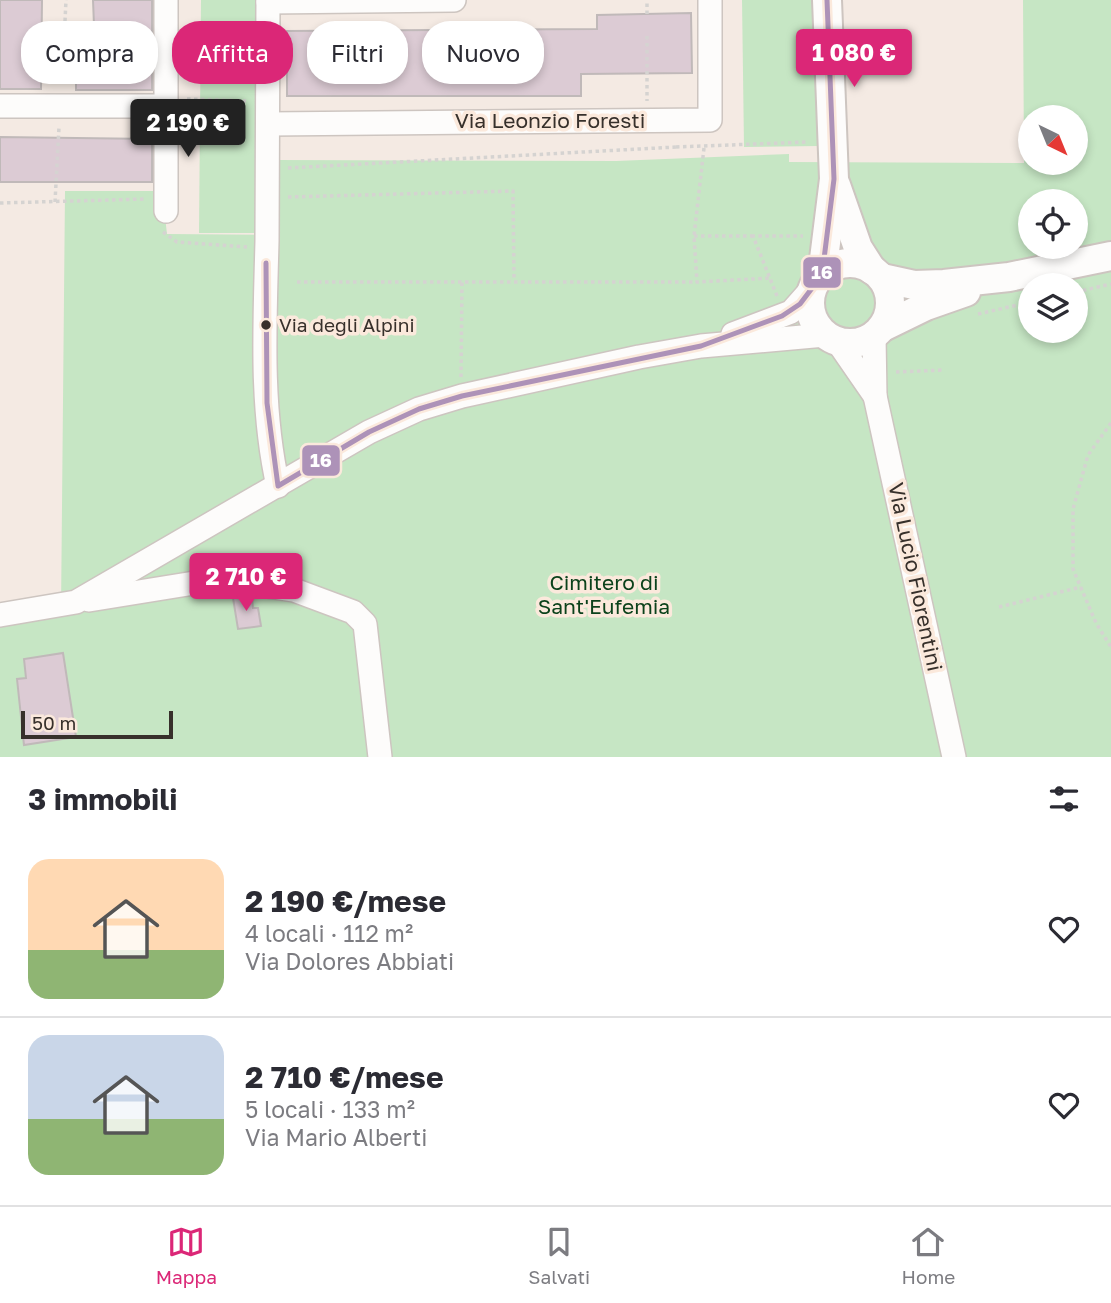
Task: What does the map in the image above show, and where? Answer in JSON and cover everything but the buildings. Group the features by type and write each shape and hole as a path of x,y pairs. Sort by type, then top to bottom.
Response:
{"street":[{"path":"160,213 166,103 166,0"},
{"path":"278,486 270,448 265,376 268,1 454,0"},
{"name":"Via Leonzio Foresti","path":"269,113 710,120 710,0"},
{"path":"827,0 834,179 818,280 810,299 816,325 831,338"},
{"path":"0,106 166,103"},
{"path":"834,179 858,248 888,289 890,302 878,331"},
{"path":"76,603 369,432 419,409 462,396 701,346 782,317 800,304 818,280 833,267 860,264 877,274 923,286 1009,277 1111,256"},
{"path":"701,346 831,338 862,342 926,306 1009,277"},
{"name":"Via Lucio Fiorentini","path":"878,331 876,396 954,757"},
{"name":"Via Lucio Fiorentini","path":"831,338 876,396"},
{"path":"0,615 219,579 293,590 353,612 365,624 380,757"}],"path":[{"path":"647,0 647,14"},
{"path":"647,36 648,121"},
{"path":"166,103 269,113"},
{"path":"676,121 676,148"},
{"path":"279,169 758,143 831,142"},
{"path":"697,282 694,236 704,148"},
{"path":"279,197 513,191 514,281"},
{"path":"0,203 160,213 177,242 252,247"},
{"path":"694,236 800,235"},
{"path":"753,236 778,300"},
{"path":"297,282 697,282 771,278"},
{"path":"461,379 462,281"},
{"path":"1088,289 1111,284"},
{"path":"968,316 1018,305"},
{"path":"888,373 944,370"},
{"path":"1111,423 1088,455 1073,509 1073,569 1096,623 1111,647"},
{"path":"999,607 1080,587"}],"green space":[{"path":"201,0 256,0 256,21 201,21"},
{"path":"742,0 813,0 819,146 744,147"},
{"name":"Cimitero di Sant'Eufemia","path":"1023,0 1111,0 1111,757 0,757 0,622 61,611 65,191 162,191 167,234 277,235 275,160 616,161 789,154 789,162 1018,163 1018,175 1088,175 1088,105 1024,105"},
{"path":"200,84 256,84 255,233 199,233"}],"transit line":[{"name":"16","path":"266,263 267,403 278,486 369,432 419,409 462,396 701,346 782,316 800,304 822,275 834,179 827,0"}],"place":[{"name":"Via degli Alpini","path":"266,325"}]}
